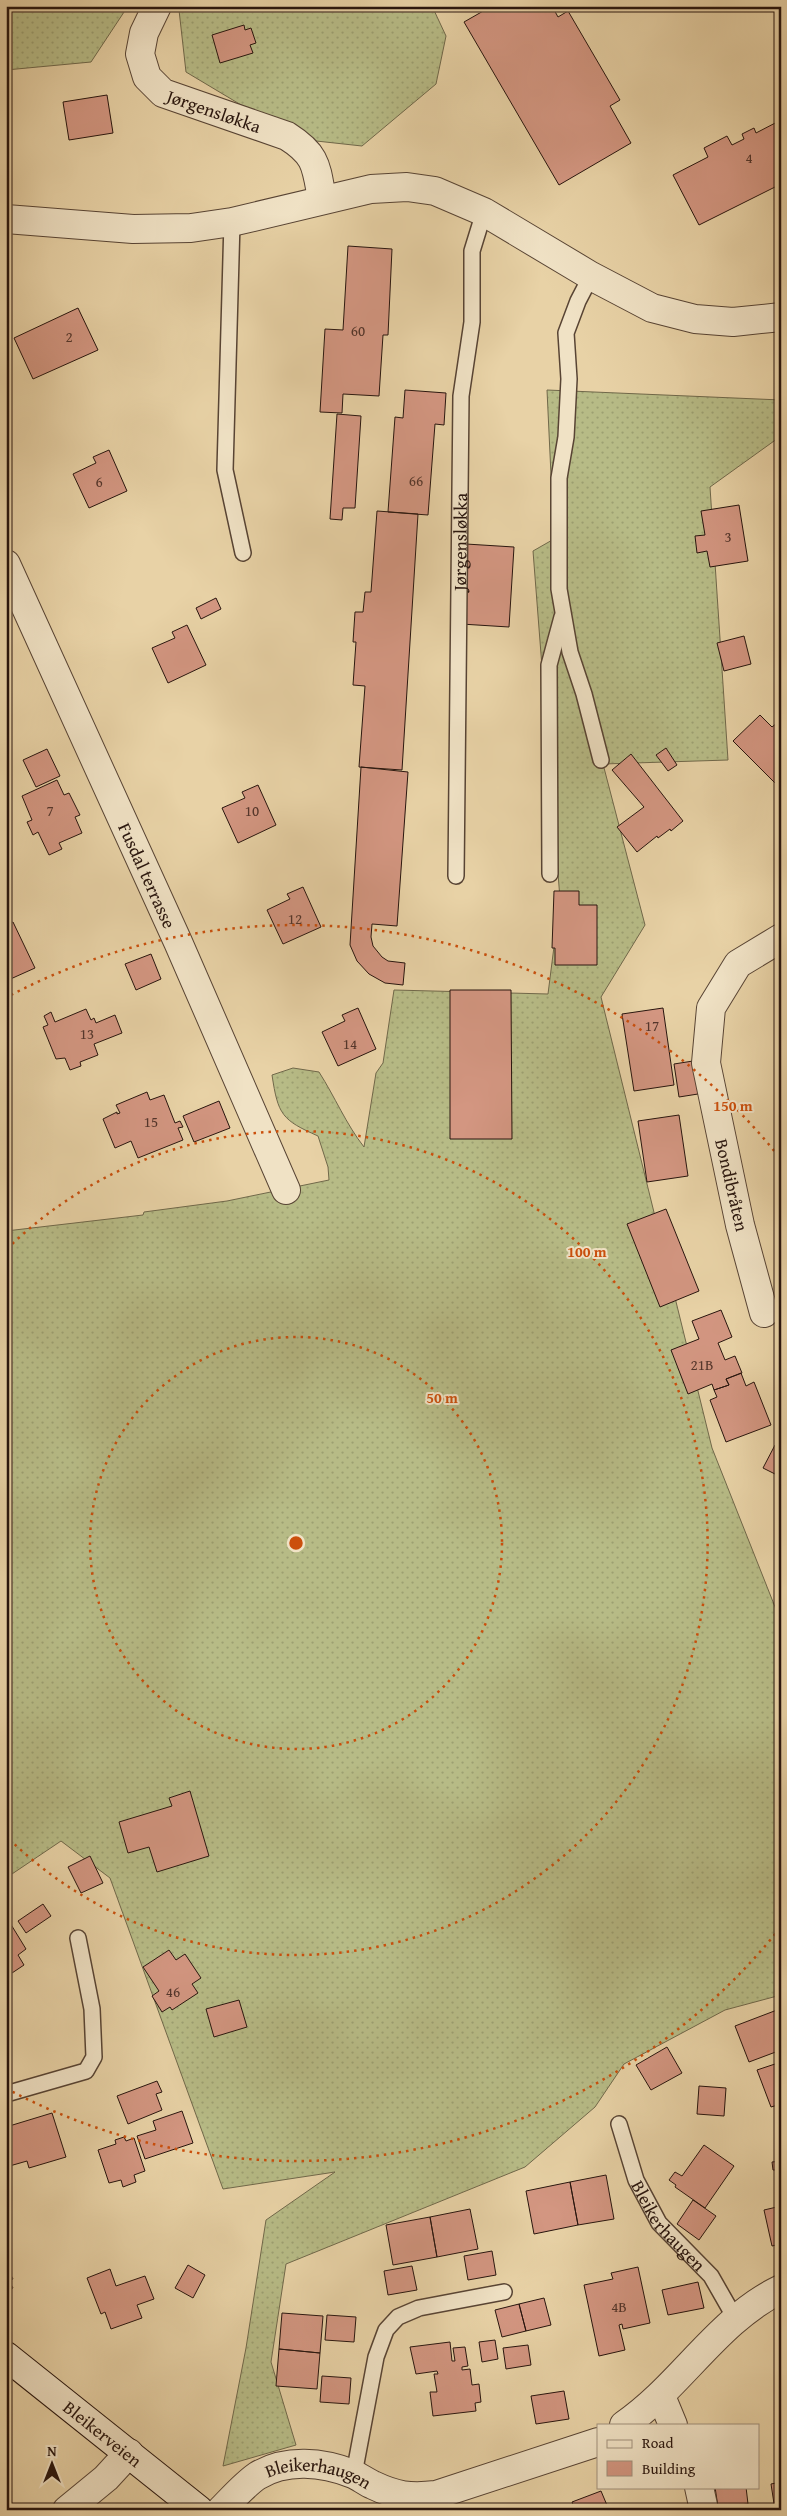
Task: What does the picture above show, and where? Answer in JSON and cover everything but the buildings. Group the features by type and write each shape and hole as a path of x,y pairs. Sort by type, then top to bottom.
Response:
{"street":[{"name":"Jørgensløkka","path":"157,6 144,33 140,54 147,77 163,93 287,136 305,148 316,168 322,199"},
{"path":"6,219 133,229 191,228 232,222 371,188 407,187 435,191 484,212 591,276 652,308 695,319 733,322 781,317"},
{"name":"Fusdal terrasse","path":"6,564 178,942 286,1190"},
{"name":"Bondibråten","path":"764,1314 740,1225 706,1063 711,1008 738,964 781,938"},
{"path":"625,2424 661,2396 735,2318 781,2289"},
{"name":"Bleikerveien","path":"6,2356 199,2510"},
{"path":"661,2396 673,2424"},
{"name":"Bleikerhaugen","path":"221,2510 257,2476 283,2464 315,2464 354,2474 371,2484 410,2498 436,2495 597,2442"},
{"path":"67,2510 106,2478 129,2453"},
{"path":"699,2488 704,2510"}],"lane":[{"name":"Jørgensløkka","path":"456,876 460,396 472,322 472,251 484,212"},
{"path":"232,222 225,470 243,553"},
{"path":"591,276 578,300 566,333 569,379 566,437 559,488 559,589 562,616 600,760"},
{"path":"550,874 549,665 562,616"},
{"path":"6,2094 86,2071 94,2057 92,2009 78,1938"},
{"name":"Bleikerhaugen","path":"619,2124 636,2180 659,2223 711,2276 735,2318"},
{"path":"354,2474 376,2357 386,2330 398,2317 419,2308 504,2292"}],"green space":[{"path":"17,6 128,6 91,62 6,70 6,20"},
{"path":"170,6 432,6 446,36 436,84 362,146 298,139 186,72 179,10"},
{"path":"547,390 781,400 781,436 710,487 728,760 603,764 645,925 601,997 712,1448 781,1622 781,1995 725,2010 624,2064 595,2107 525,2167 286,2264 271,2362 296,2445 223,2466 246,2348 266,2220 335,2172 223,2189 110,1878 61,1841 6,1878 6,1231 143,1215 144,1212 227,1201 329,1180 328,1167 318,1136 296,1125 284,1114 277,1099 272,1075 293,1068 319,1072 364,1147 376,1073 383,1063 394,990 548,994 560,899 533,551 554,539"}]}
